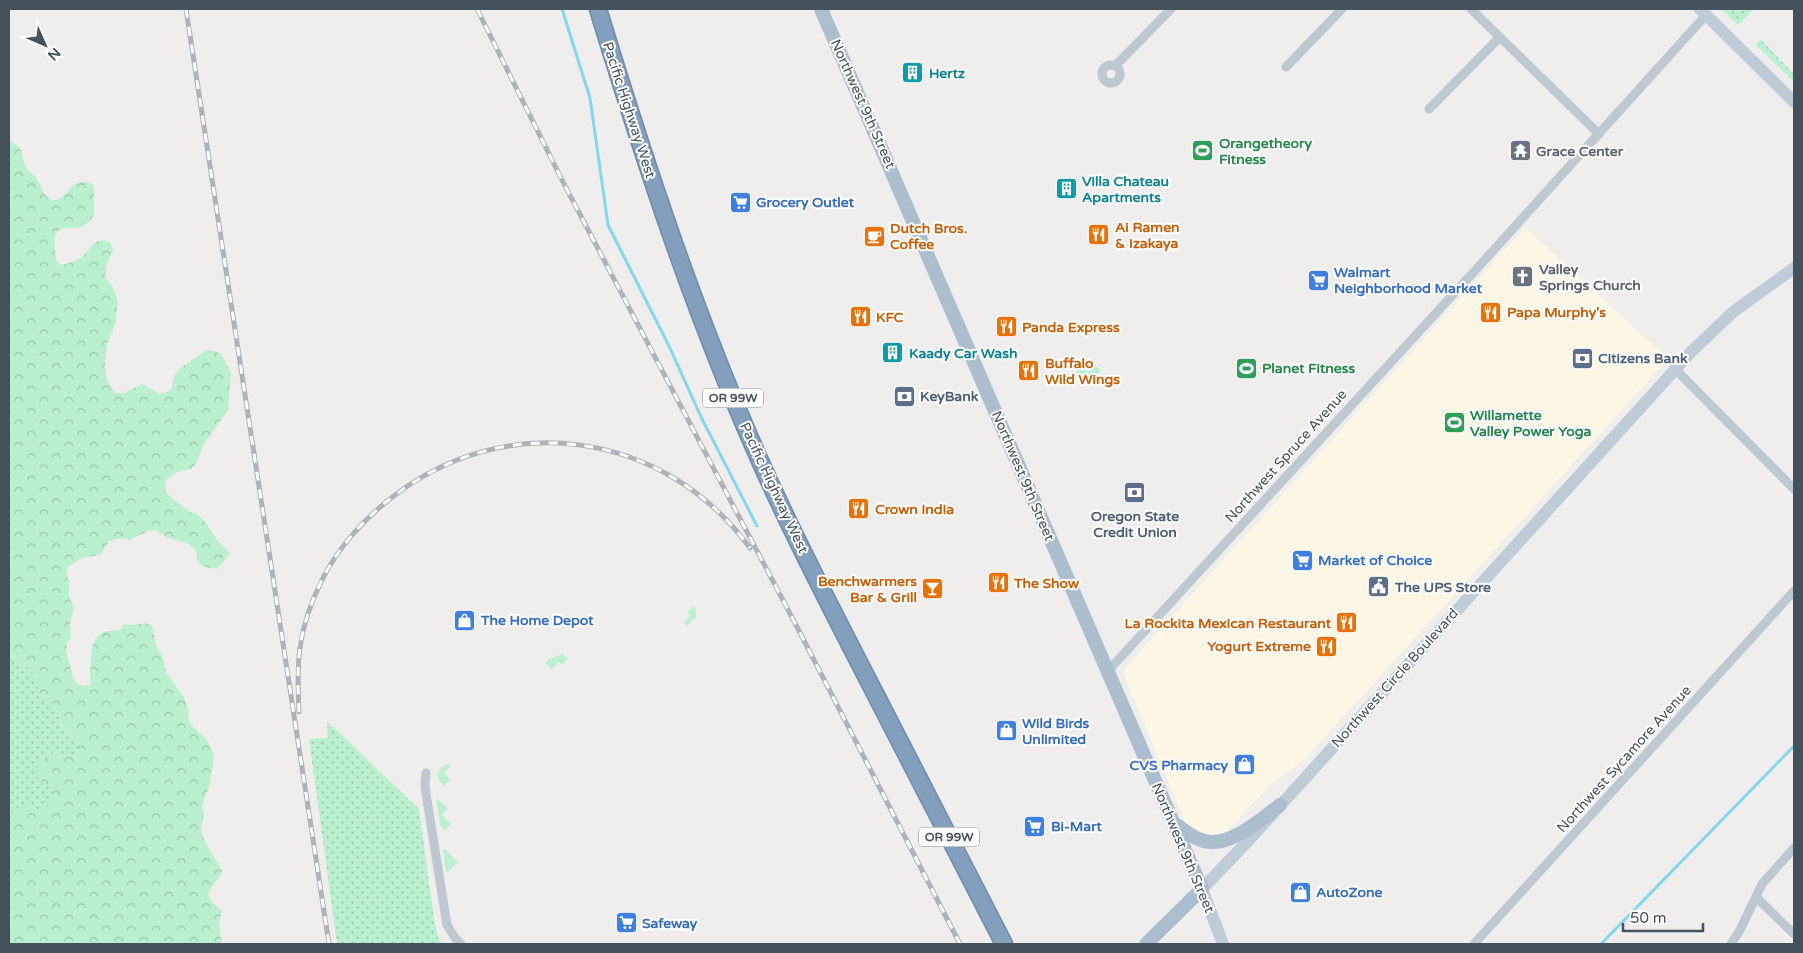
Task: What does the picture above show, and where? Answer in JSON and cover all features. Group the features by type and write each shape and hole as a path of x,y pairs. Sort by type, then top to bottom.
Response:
{"highway":[{"name":"Pacific Highway West","path":"598,9 676,253 706,333 754,446 815,577 1004,944"}],"main road":[{"name":"Northwest 9th Street","path":"821,9 1202,889 1223,944"},
{"path":"1703,12 1794,102"},
{"name":"Northwest Circle Boulevard","path":"1146,944 1202,889 1280,805 1675,370 1733,312 1794,268"},
{"path":"1172,821 1191,835 1205,842 1212,842 1241,833 1280,805"}],"street":[{"path":"1115,66 1171,9"},
{"path":"1286,67 1342,9"},
{"path":"1471,9 1599,134"},
{"name":"Northwest Spruce Avenue","path":"1108,671 1599,134 1703,12"},
{"path":"1429,109 1500,37"},
{"path":"1675,370 1794,488"},
{"name":"Northwest Sycamore Avenue","path":"1474,944 1794,591"},
{"path":"426,774 426,794 447,925 461,944"},
{"path":"1731,944 1740,930 1762,884 1794,848"},
{"path":"1756,896 1794,934"}],"shaded area":[{"path":"1525,227 1668,359 1304,760 1274,781 1224,834 1210,839 1193,830 1185,821 1125,678 1124,672 1127,666"}],"green space":[{"path":"1721,9 1754,9 1738,25"},
{"path":"1761,40 1794,74 1794,82 1756,45"},
{"path":"9,141 20,148 26,167 38,180 45,194 51,200 59,199 79,183 88,183 94,186 94,216 81,227 65,228 58,231 55,242 56,260 61,265 66,264 80,258 94,244 101,240 111,243 113,250 107,263 105,277 112,286 118,301 115,324 107,344 105,366 107,380 115,393 122,394 142,384 160,394 169,391 176,373 206,350 221,354 231,373 228,410 204,444 196,464 191,469 177,472 171,476 166,481 165,489 168,495 190,512 197,514 207,524 215,537 230,554 217,569 208,567 199,562 196,551 186,543 167,537 155,530 148,531 129,540 123,538 109,541 101,554 80,559 68,567 66,574 69,580 69,595 74,609 70,622 71,637 67,643 66,650 76,683 83,686 90,685 92,648 98,636 106,631 120,630 124,624 152,625 156,645 163,658 166,672 184,697 191,725 207,740 213,753 214,759 209,787 202,806 202,834 222,871 208,894 211,901 222,911 219,924 222,944 9,944 9,816 19,807 26,805 40,812 54,799 54,792 40,780 35,771 43,759 55,751 75,758 78,747 77,742 60,722 55,705 38,692 38,685 33,673 9,653"},
{"path":"1094,365 1101,370 1095,377 1080,383 1076,371 1081,366 1088,372"},
{"path":"693,606 696,610 696,617 687,626 684,622 690,616 687,613"},
{"path":"9,653 33,673 38,684 38,692 55,705 60,722 77,742 78,752 75,758 49,754 35,771 40,780 54,792 54,799 40,813 19,807 9,816"},
{"path":"562,654 568,658 562,665 558,662 552,669 546,663 548,660"},
{"path":"327,721 419,809 434,919 438,937 442,944 337,944 309,739 328,738"},
{"path":"448,764 451,766 444,773 450,779 444,786 439,780 438,774 441,768"},
{"path":"436,798 448,808 442,815 451,824 444,831 440,825"},
{"path":"445,849 458,862 448,872 446,871 443,851"}],"waterway":[{"path":"562,9 590,98 608,225 670,348 701,417 757,526"},
{"path":"1601,944 1794,746"}],"railway":[{"path":"186,9 329,944"},
{"path":"477,9 564,184 796,625 960,944"},
{"path":"299,712 298,664 303,630 322,580 335,557 370,516 390,499 435,470 482,452 531,443 580,445 628,457 674,478 715,508 750,548"}],"place":[{"name":"Hertz","path":"913,73"},
{"name":"Orangetheory Fitness","path":"1203,151"},
{"name":"Grace Center","path":"1520,151"},
{"name":"Villa Chateau Apartments","path":"1066,189"},
{"name":"Grocery Outlet","path":"740,202"},
{"name":"Ai Ramen & Izakaya","path":"1099,235"},
{"name":"Dutch Bros. Coffee","path":"874,236"},
{"name":"Valley Springs Church","path":"1523,277"},
{"name":"Walmart Neighborhood Market","path":"1318,280"},
{"name":"Papa Murphy's","path":"1491,312"},
{"name":"KFC","path":"860,317"},
{"name":"Panda Express","path":"1006,327"},
{"name":"Kaady Car Wash","path":"893,353"},
{"name":"Citizens Bank","path":"1582,358"},
{"name":"Planet Fitness","path":"1246,368"},
{"name":"Buffalo Wild Wings","path":"1029,371"},
{"name":"KeyBank","path":"904,396"},
{"name":"Willamette Valley Power Yoga","path":"1454,423"},
{"name":"Oregon State Credit Union","path":"1135,493"},
{"name":"Crown India","path":"859,509"},
{"name":"Market of Choice","path":"1302,560"},
{"name":"The Show","path":"998,583"},
{"name":"The UPS Store","path":"1379,587"},
{"name":"Benchwarmers Bar & Grill","path":"933,589"},
{"name":"The Home Depot","path":"465,620"},
{"name":"La Rockita Mexican Restaurant","path":"1347,623"},
{"name":"Yogurt Extreme","path":"1327,646"},
{"name":"Wild Birds Unlimited","path":"1006,731"},
{"name":"CVS Pharmacy","path":"1244,765"},
{"name":"Bi-Mart","path":"1035,826"},
{"name":"AutoZone","path":"1300,892"},
{"name":"Safeway","path":"626,923"}]}
